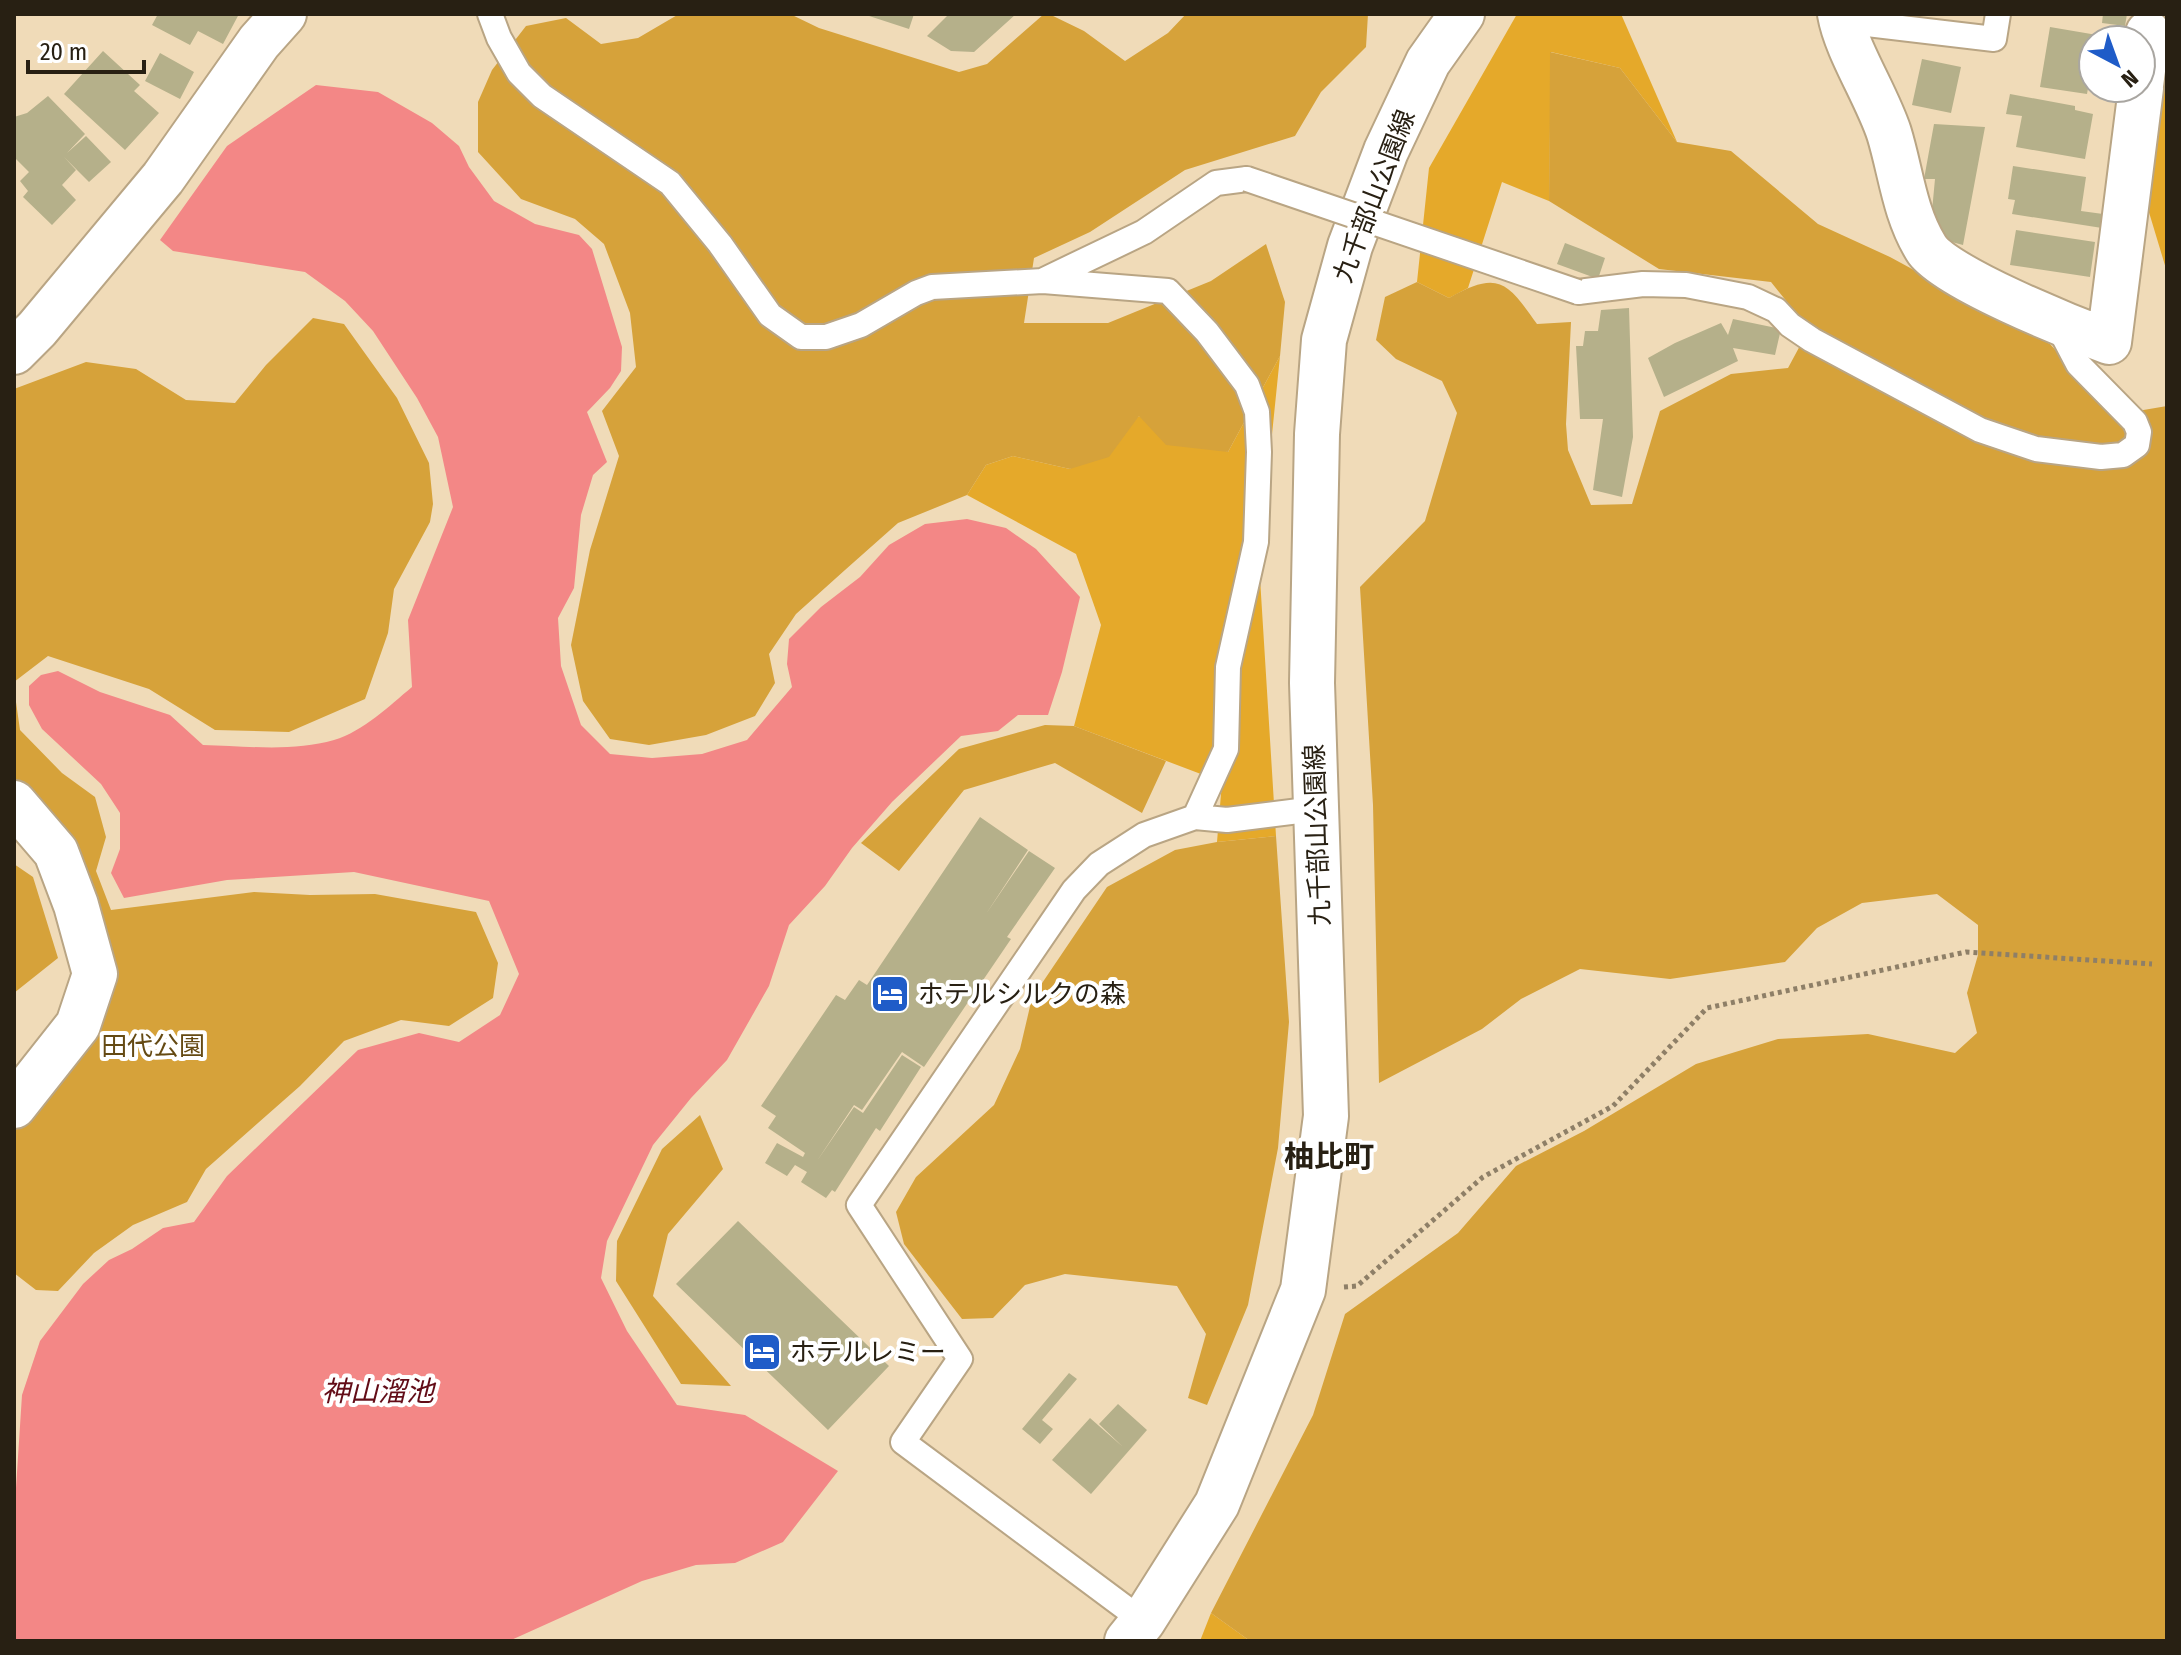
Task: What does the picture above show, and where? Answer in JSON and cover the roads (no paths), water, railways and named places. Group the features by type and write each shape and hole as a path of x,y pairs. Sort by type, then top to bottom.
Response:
{"main road":[{"path":"14,352 37,329 163,178 259,42 284,14"},
{"name":"九千部山公園線","path":"1135,1631 1217,1504 1303,1290 1326,1116 1312,683 1317,434 1324,340 1350,246 1386,151 1428,62 1462,14"},
{"path":"1841,18 1889,133 1910,219 1928,252 1950,269 2057,324 2109,342 2139,104"},
{"path":"14,803 56,852 76,905 95,974 78,1025 20,1091"}],"lane":[{"path":"490,14 499,38 519,73 542,96 670,183 720,244 770,315 801,337 826,337 861,325 932,287 1039,283 1168,291 1207,332 1247,385 1257,412 1259,452 1256,542 1228,667 1226,749 1195,817"},
{"path":"1841,18 1994,39 1998,14"},
{"path":"1039,283 1144,232 1216,183 1247,179 1578,292 1643,284 1686,285 1748,297 1776,310 1790,325 1825,348 1980,430 2036,449 2101,457 2123,455 2137,445 2139,432 2135,422 2078,364 2057,324"},
{"path":"1135,1631 903,1442 960,1359 859,1205 1074,890 1099,864 1144,835 1195,817 1227,820 1315,809"}],"water":[{"name":"神山溜池","path":"316,85 378,92 432,123 459,146 469,167 494,201 535,224 579,235 592,249 622,347 621,371 587,412 607,462 593,475 581,515 574,588 558,618 561,666 581,725 610,754 652,758 702,754 747,740 792,687 787,664 789,639 821,607 860,577 889,545 925,524 967,519 1006,528 1036,549 1080,597 1048,715 1018,715 998,731 961,736 892,802 852,848 825,886 789,925 769,986 727,1060 653,1145 607,1241 601,1278 627,1331 677,1405 745,1415 838,1471 783,1542 735,1563 696,1565 642,1581 509,1641 14,1641 14,1519 22,1395 40,1341 83,1284 109,1260 163,1228 194,1222 227,1176 358,1050 419,1033 459,1042 500,1015 519,974 489,901 354,872 227,880 124,898 111,873 120,849 120,813 101,784 42,729 29,705 29,686 41,675 58,671 100,692 170,715 203,745 286,747 318,744 356,731 412,687 408,620 453,507 438,437 417,398 373,331 345,301 305,272 173,251 160,240 227,146"}],"place":[{"name":"ホテルシルクの森","path":"890,994"},
{"name":"ホテルレミー","path":"762,1352"}],"district":[{"name":"柚比町","path":"1329,1157"}],"park label":[{"name":"田代公園","path":"153,1046"}]}
